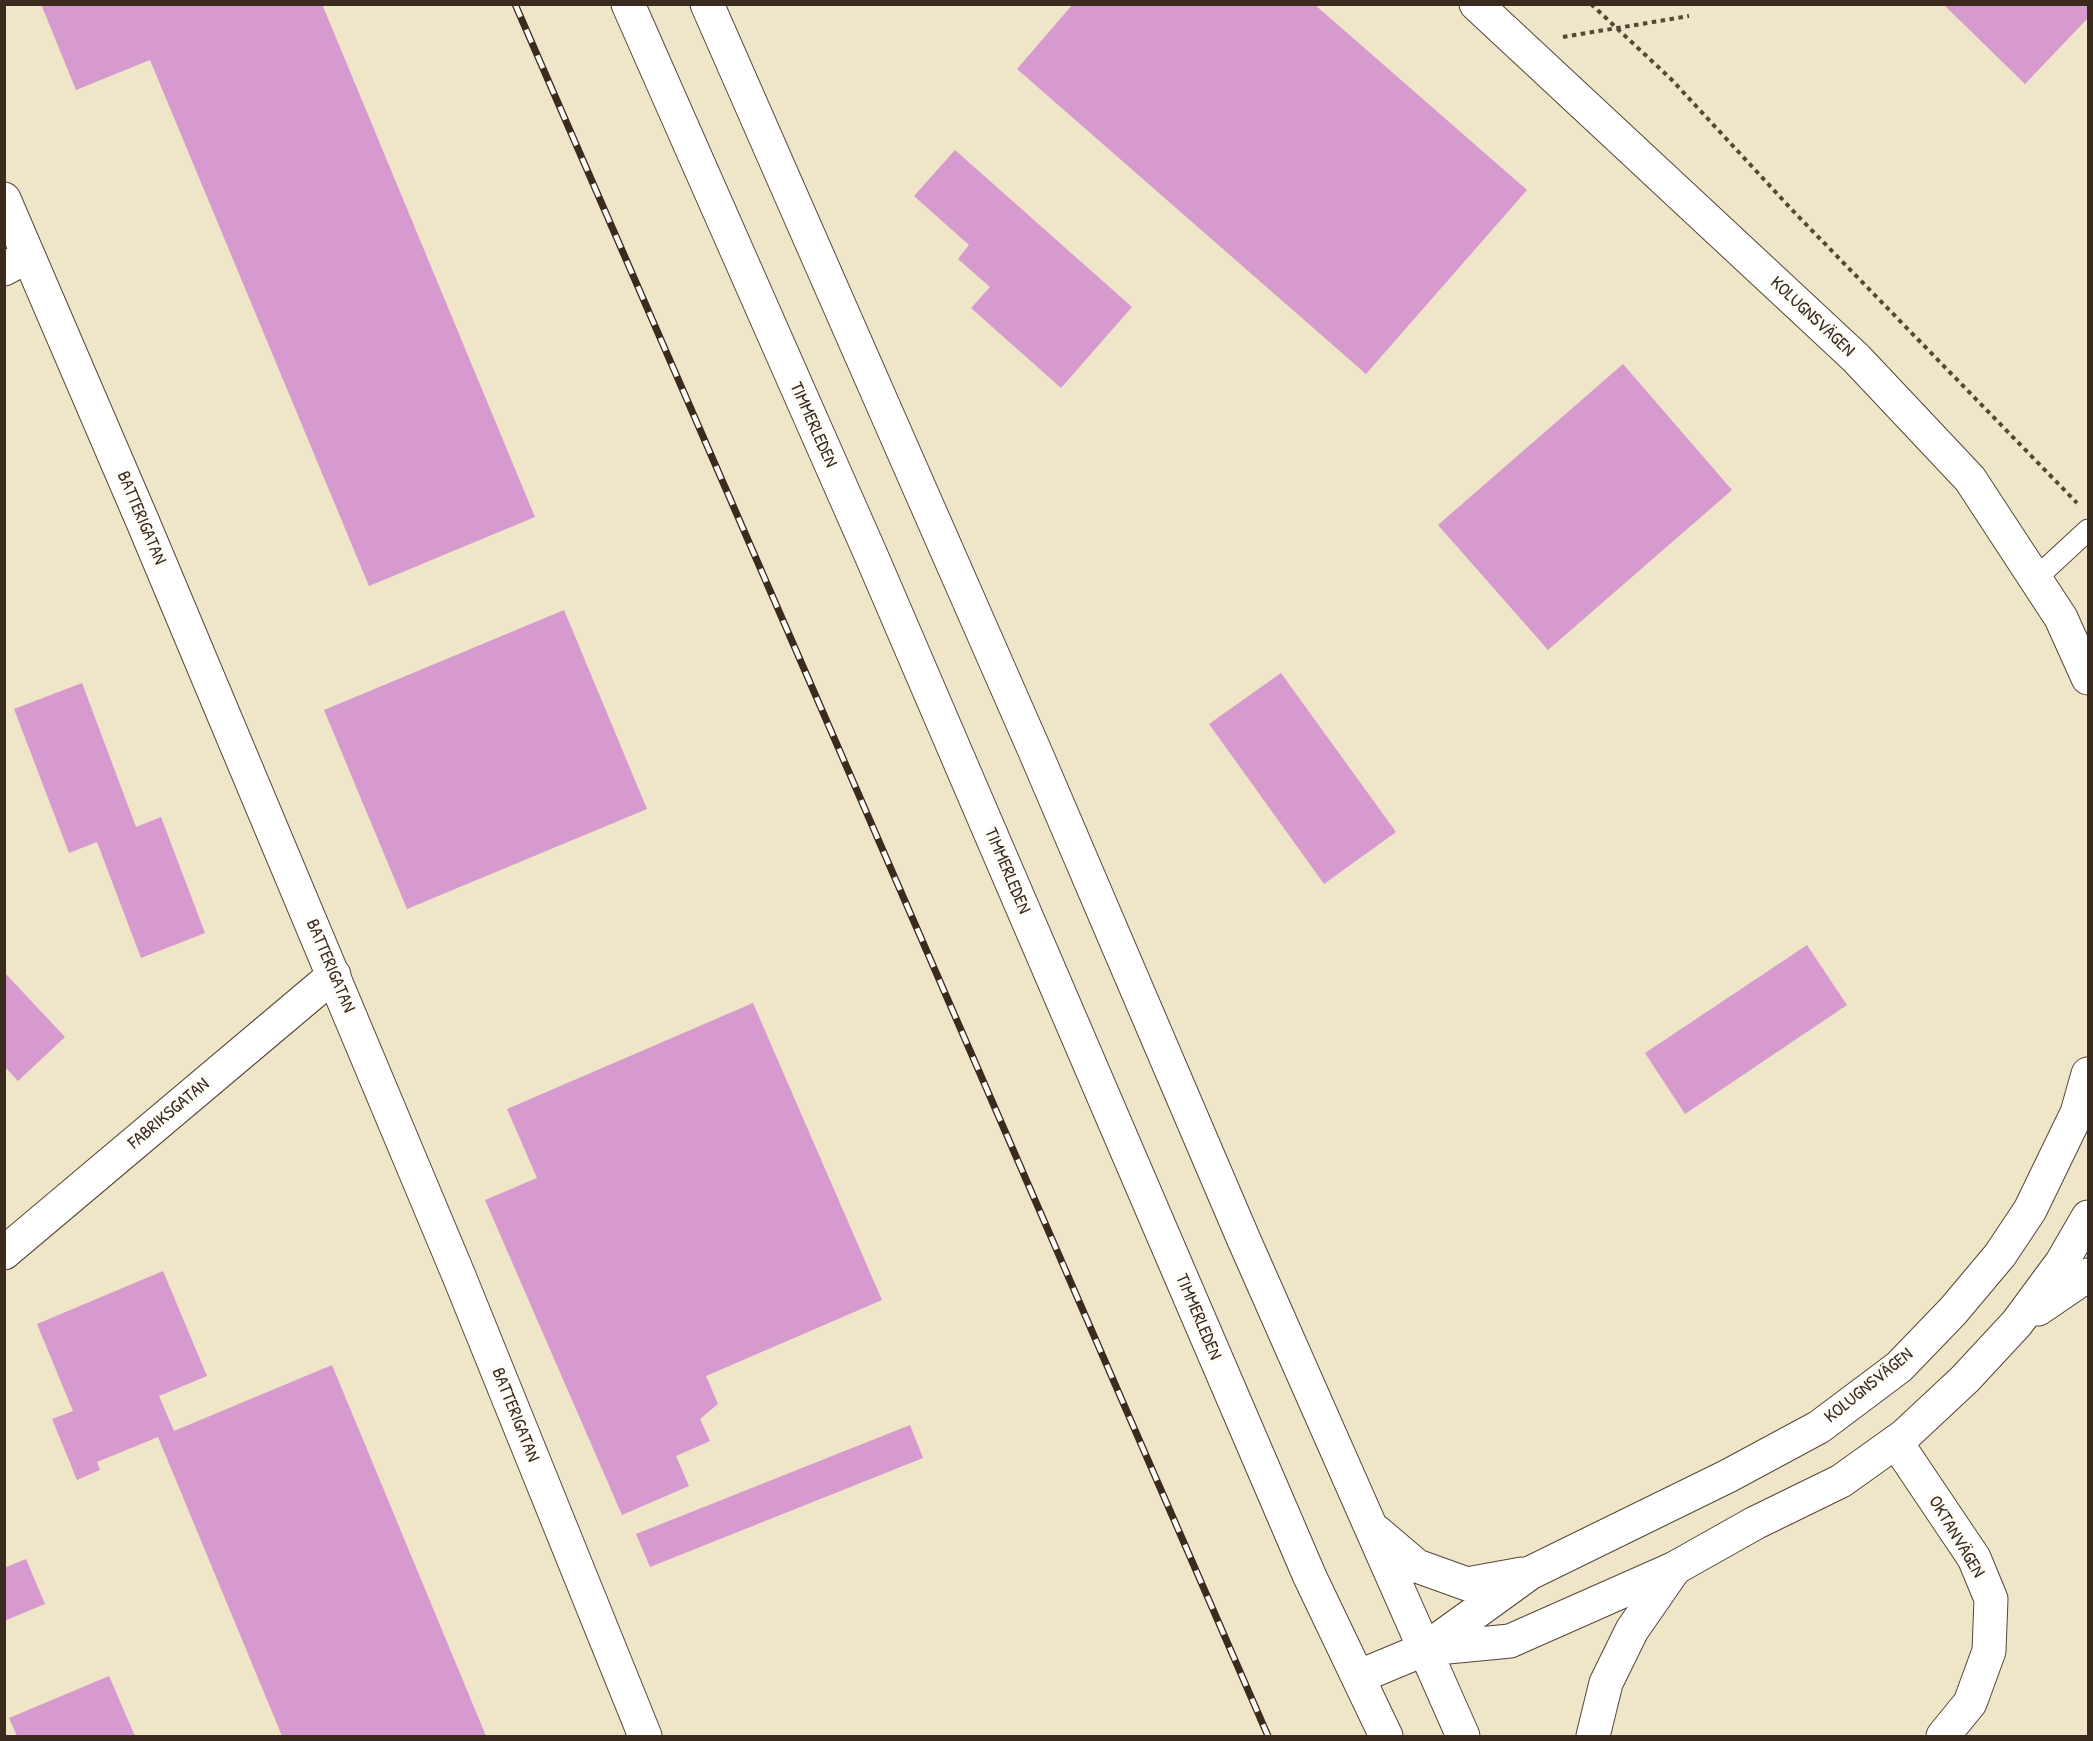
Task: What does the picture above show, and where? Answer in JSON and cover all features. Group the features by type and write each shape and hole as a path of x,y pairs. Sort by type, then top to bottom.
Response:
{"street":[{"name":"TIMMERLEDEN","path":"628,4 871,555 1310,1577 1386,1737"},
{"path":"706,4 1034,749 1244,1240 1463,1737"},
{"name":"KOLUGNSVÄGEN","path":"1476,4 1856,358 1970,479 2061,618 2088,678"},
{"name":"BATTERIGATAN","path":"4,199 16,263 334,975 459,1275 645,1737"},
{"name":"FABRIKSGATAN","path":"4,1253 334,975"},
{"name":"KOLUGNSVÄGEN","path":"1358,1677 1425,1649 1530,1573 1728,1476 1809,1432 1899,1367 1953,1311 2000,1255 2030,1210 2083,1115 2088,1074"},
{"name":"KOLUGNSVÄGEN","path":"1425,1649 1510,1641 1675,1568 1755,1523 1840,1481 1896,1442 1965,1379 2017,1323 2062,1262 2088,1217"},
{"name":"KOLUGNSVÄGEN","path":"2017,1323 2088,1275"},
{"name":"OKTANVÄGEN","path":"1896,1442 1974,1558 1991,1599 1989,1651 1970,1703 1943,1737"},
{"name":"KOLUGNSVÄGEN","path":"1370,1526 1417,1566 1467,1584 1530,1573"},
{"name":"KOLUGNSVÄGEN","path":"1593,1737 1606,1683 1632,1630 1675,1568"}],"lane":[{"path":"2035,579 2088,530"}],"path":[{"path":"1592,4 1671,79 1795,213 2082,510"},
{"path":"1521,44 1689,16"}],"building":[{"path":"41,4 322,4 535,517 369,586 150,60 76,90"},
{"path":"1073,4 1314,4 1527,190 1366,374 1017,69"},
{"path":"1943,4 2088,4 2088,18 2025,84"},
{"path":"955,150 1132,307 1061,388 971,308 990,287 958,259 969,245 914,196"},
{"path":"1623,364 1732,490 1548,650 1438,525"},
{"path":"564,610 647,809 407,909 324,710"},
{"path":"1281,673 1396,832 1324,884 1209,724"},
{"path":"82,683 136,827 161,817 205,933 141,958 97,842 69,853 14,709"},
{"path":"1807,945 1847,1005 1685,1114 1645,1053"},
{"path":"4,972 65,1037 18,1081 4,1066"},
{"path":"753,1003 882,1300 706,1376 718,1404 700,1419 710,1441 676,1456 689,1486 622,1515 485,1200 537,1178 507,1109"},
{"path":"163,1271 207,1376 159,1396 174,1431 332,1365 486,1736 282,1736 158,1437 97,1462 100,1470 77,1480 52,1419 73,1411 37,1324"},
{"path":"910,1425 923,1458 650,1567 636,1534"},
{"path":"26,1559 45,1604 4,1621 4,1568"},
{"path":"109,1676 135,1736 17,1736 9,1718"}],"railway":[{"path":"515,4 1268,1736"}]}
